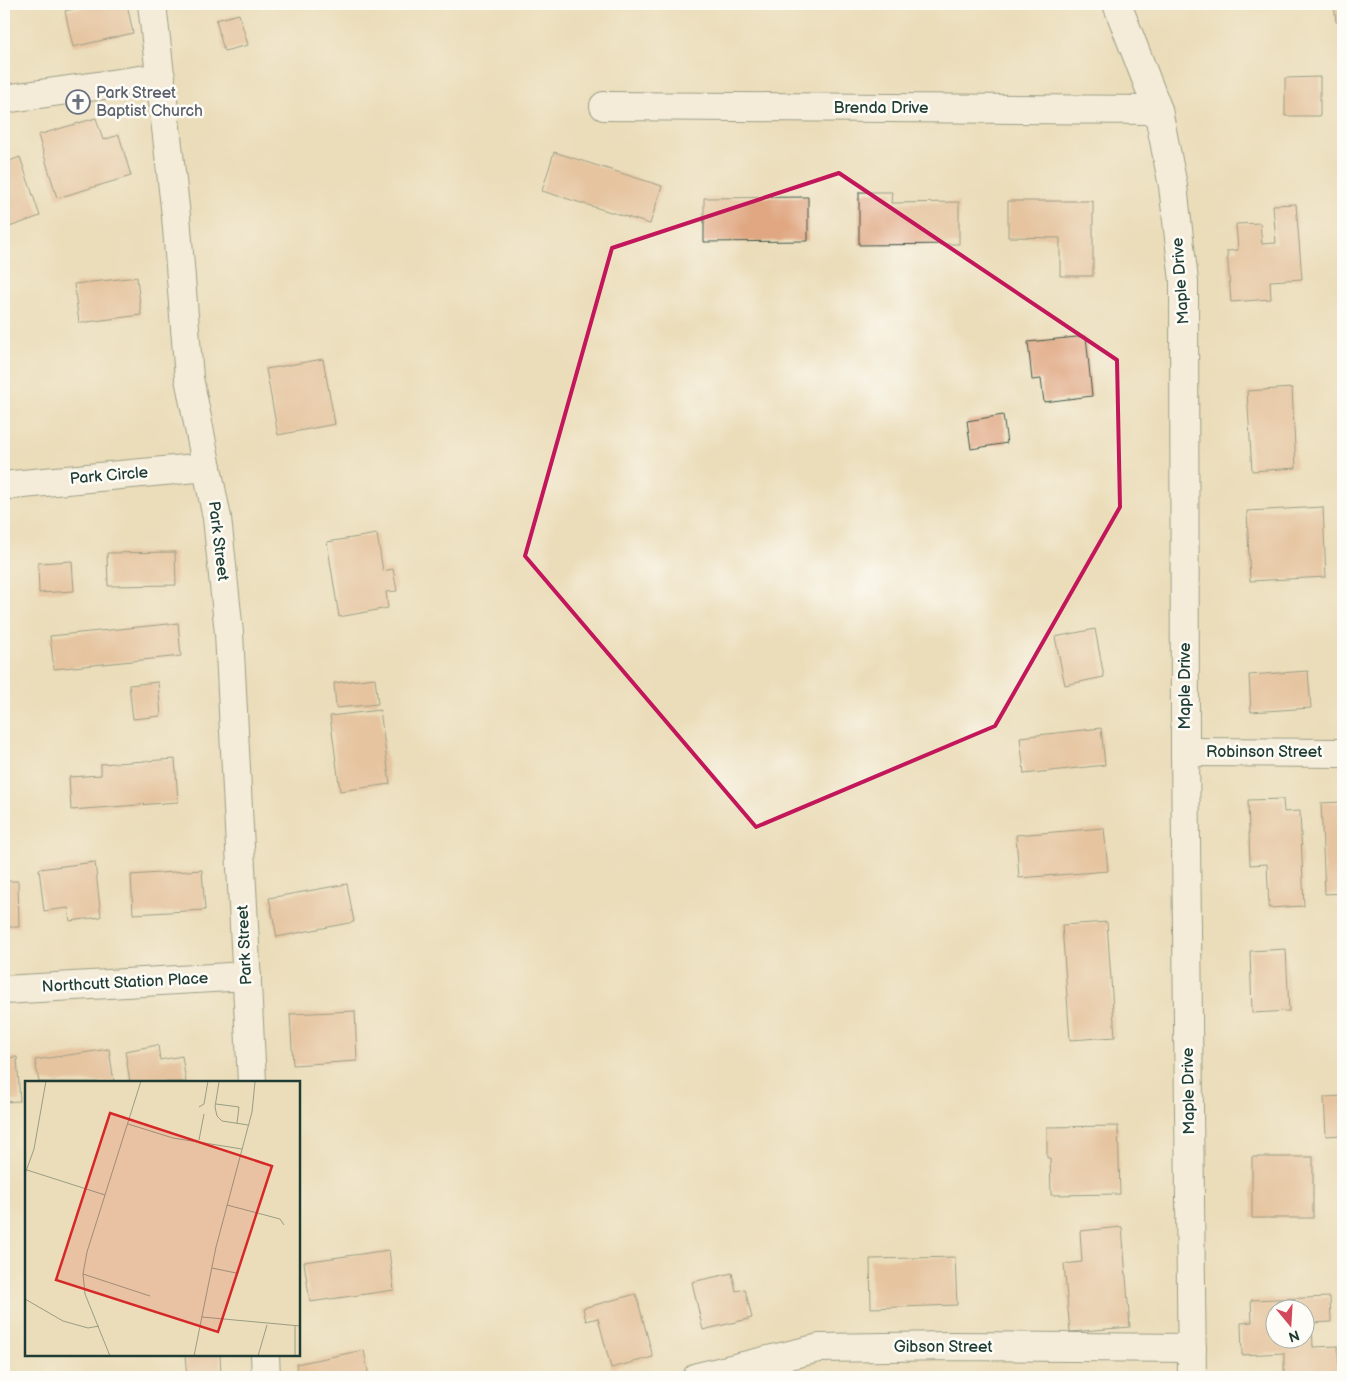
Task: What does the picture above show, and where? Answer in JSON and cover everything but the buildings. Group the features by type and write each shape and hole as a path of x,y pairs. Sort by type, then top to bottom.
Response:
{"street":[{"name":"Park Street","path":"152,4 176,216 189,378 217,518 229,633 252,1081"},
{"name":"Maple Drive","path":"1117,4 1158,110 1173,186 1184,281 1185,752 1192,1377"},
{"path":"4,99 161,77"},
{"name":"Brenda Drive","path":"604,106 1158,110"},
{"name":"Park Circle","path":"12,485 207,467"},
{"name":"Robinson Street","path":"1185,752 1343,753"},
{"name":"Northcutt Station Place","path":"4,990 247,976"},
{"name":"Gibson Street","path":"697,1377 819,1348 952,1346 1192,1348"},
{"path":"265,1356 266,1377"}],"highlighted area":[{"path":"839,173 1117,360 1120,507 995,726 756,827 525,556 612,248"}],"place":[{"name":"Park Street Baptist Church","path":"78,102"}]}
